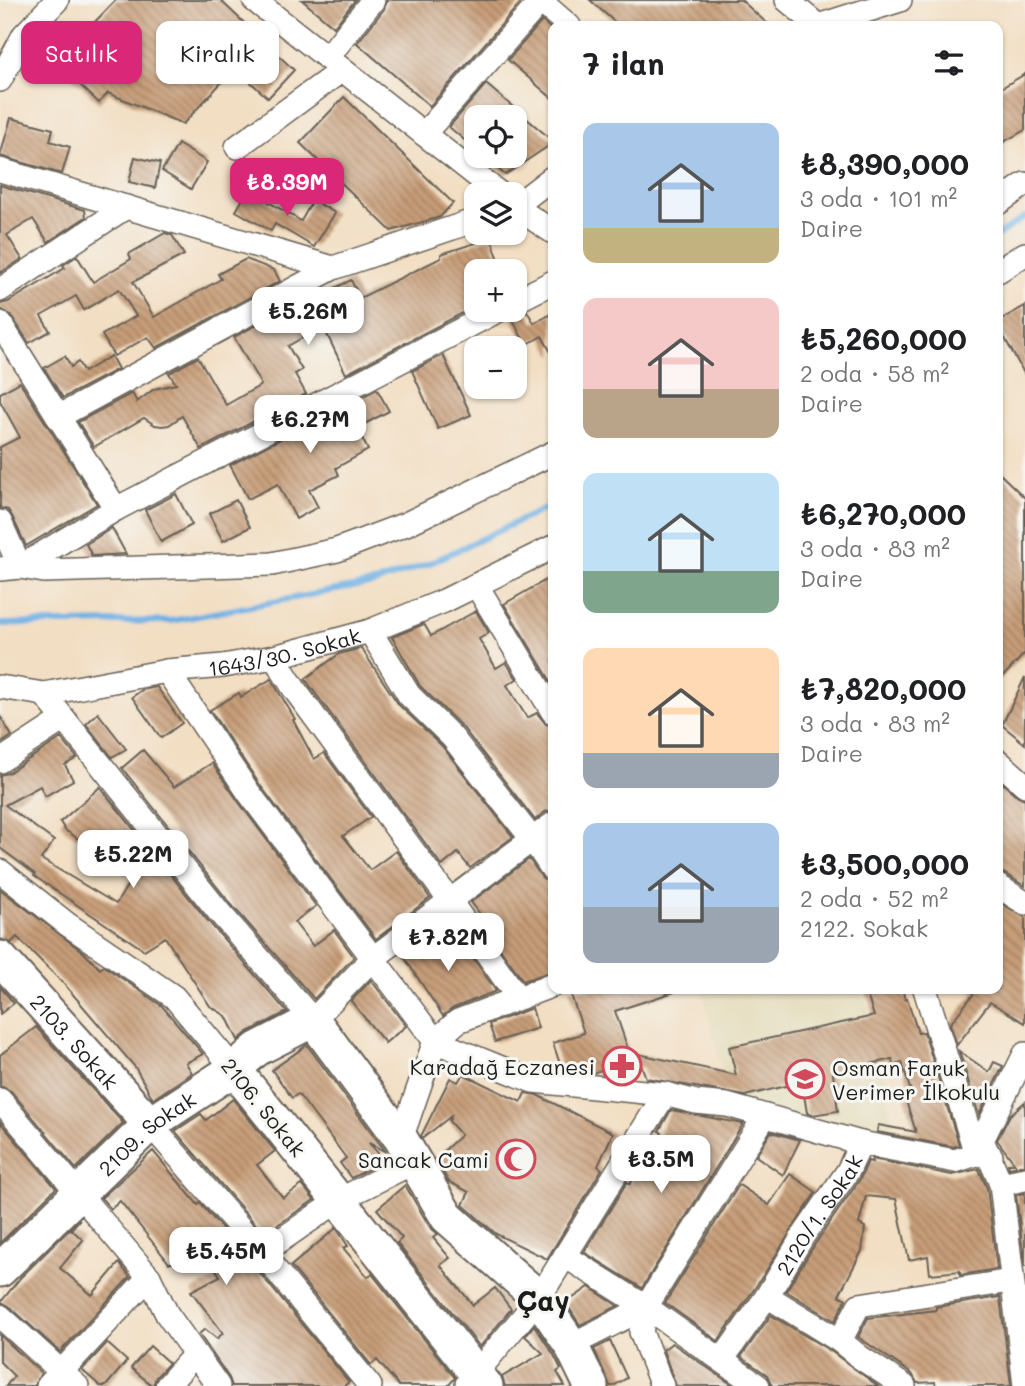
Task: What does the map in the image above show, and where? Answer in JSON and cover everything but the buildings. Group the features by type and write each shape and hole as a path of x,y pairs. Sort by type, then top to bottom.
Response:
{"main road":[{"name":"2103. Sokak","path":"0,958 150,1124"},
{"name":"2109. Sokak","path":"0,1270 150,1124 234,1069 257,1049 313,1020"},
{"path":"313,1020 409,1150 447,1217 539,1298 571,1345 591,1386"},
{"name":"2106. Sokak","path":"234,1069 339,1200 475,1382"}],"street":[{"path":"0,80 24,35 57,0"},
{"path":"254,0 485,182"},
{"path":"237,146 335,75 333,63 373,0"},
{"path":"787,0 812,21"},
{"path":"834,21 900,0"},
{"path":"424,134 540,1 563,21"},
{"path":"0,170 332,268"},
{"path":"527,197 548,181"},
{"path":"1003,199 1025,184"},
{"path":"0,290 126,207"},
{"path":"527,214 548,229"},
{"path":"58,417 332,268 464,224"},
{"path":"1003,268 1025,254"},
{"path":"527,295 548,285"},
{"path":"10,568 116,509 476,322"},
{"path":"0,323 116,509"},
{"path":"10,568 44,571 272,564 337,550 406,524 548,455"},
{"path":"0,522 10,568"},
{"name":"1643/30. Sokak","path":"0,687 44,694 167,671 223,666 274,657 370,631 477,586 548,550"},
{"path":"477,586 548,704"},
{"path":"370,631 409,695 452,737 533,839 548,862"},
{"path":"274,657 295,690 518,998"},
{"path":"167,671 248,793 435,1041 533,1081 665,1094 696,1102 727,1105 861,1143"},
{"path":"44,694 219,912 313,1020 372,959 548,828"},
{"path":"0,761 64,719"},
{"path":"1003,765 1025,785"},
{"name":"2106. Sokak","path":"0,871 67,924 174,997 234,1069"},
{"path":"1003,889 1025,903"},
{"path":"262,1253 409,1150 435,1041 458,1021 548,987"},
{"path":"927,994 984,1155 1002,1184 1011,1282 1016,1294 1025,1386"},
{"path":"984,1155 982,1140 1025,1054"},
{"path":"475,1382 539,1298 665,1094"},
{"path":"4,1115 78,1192 149,1277 167,1314 218,1386"},
{"path":"662,1386 641,1332 646,1307 765,1116"},
{"path":"150,1124 262,1253 370,1386"},
{"name":"2120/1. Sokak","path":"722,1360 848,1171 861,1143 955,1161 984,1155"},
{"path":"1002,1184 1025,1179"},
{"path":"565,1256 646,1307 758,1386"},
{"path":"0,1316 62,1381 149,1277"},
{"path":"840,1341 859,1305 1011,1282"},
{"path":"767,1296 840,1341 902,1386"},
{"path":"571,1345 646,1307"},
{"path":"167,1386 195,1353"}],"shaded area":[{"name":"Osman Faruk Verimer İlkokulu","path":"703,994 863,994 872,1015 897,1143 729,1098"}],"waterway":[{"path":"1003,232 1025,217"},
{"path":"0,624 171,621 374,583 428,564 548,507"}],"place":[{"name":"Karadağ Eczanesi","path":"622,1066"},
{"name":"Osman Faruk Verimer İlkokulu","path":"805,1079"},
{"name":"Sancak Cami","path":"516,1159"}],"district":[{"name":"Çay","path":"543,1300"}]}
